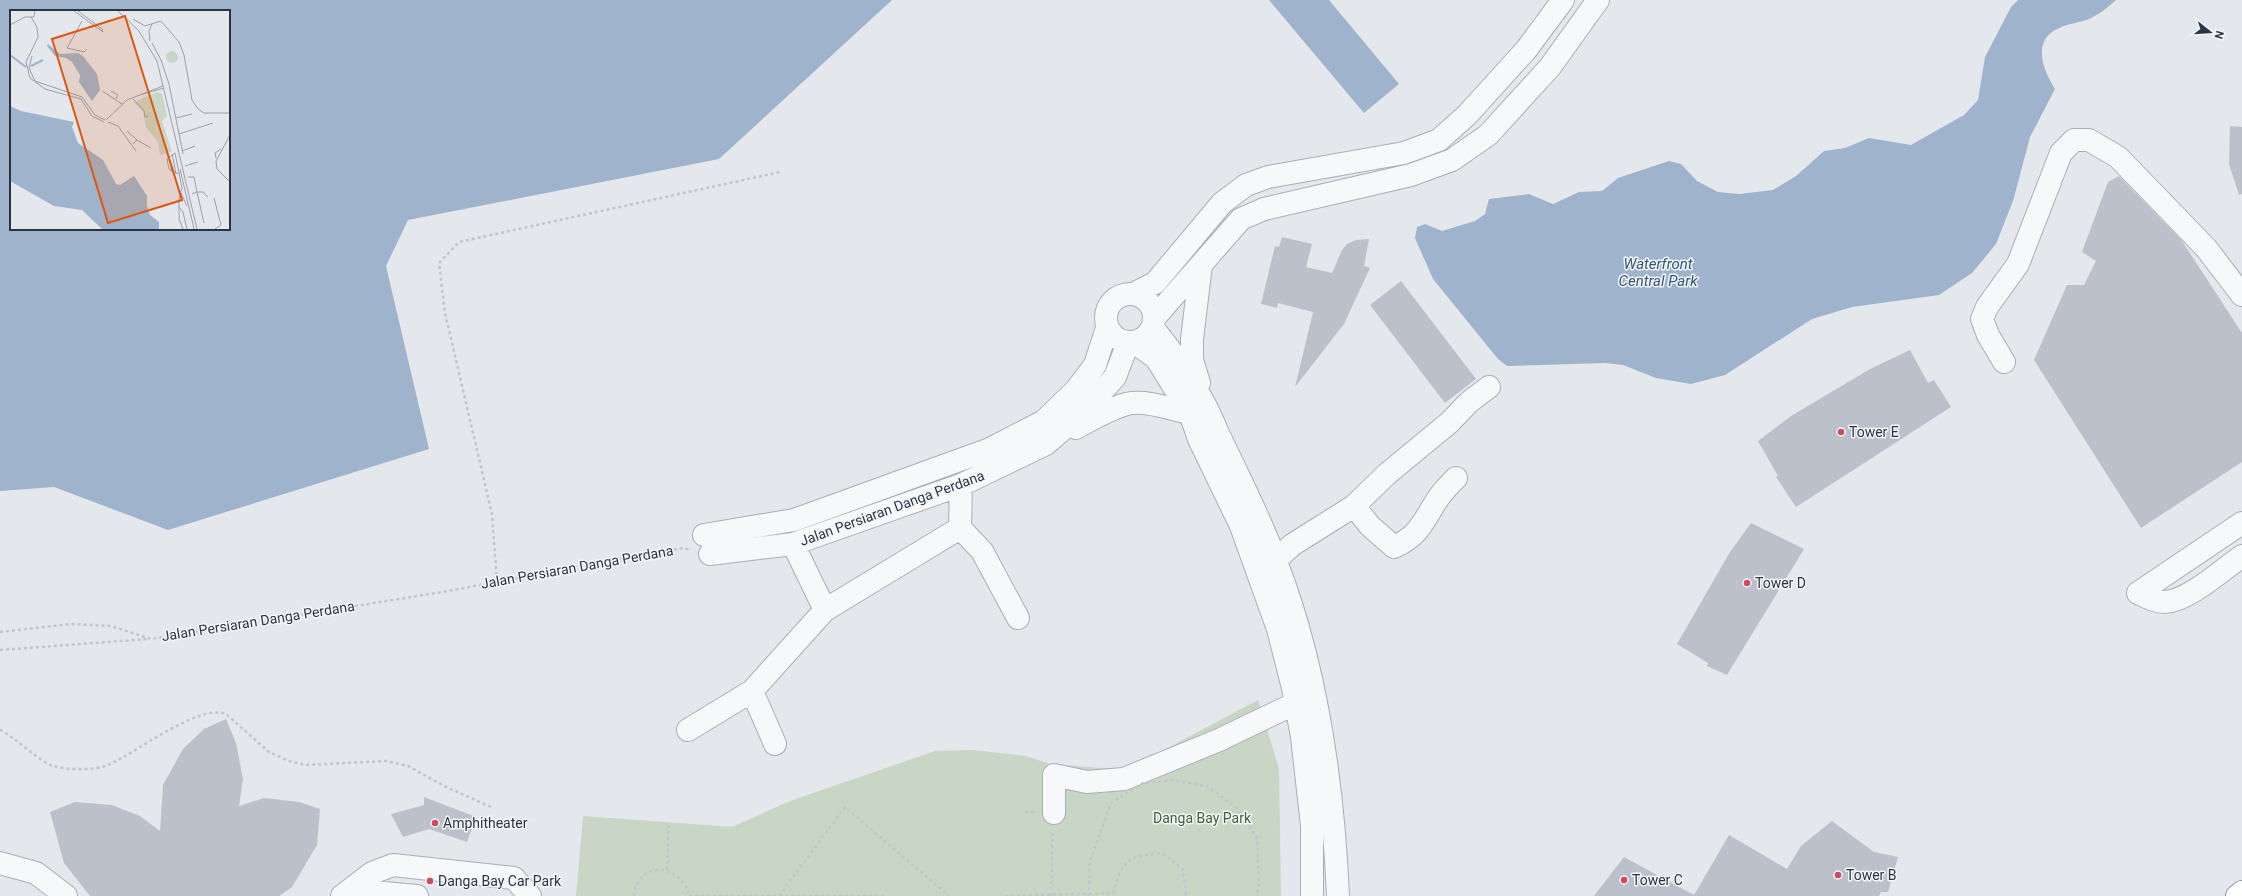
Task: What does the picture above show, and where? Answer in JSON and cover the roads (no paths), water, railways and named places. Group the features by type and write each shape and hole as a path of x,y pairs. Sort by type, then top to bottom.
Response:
{"highway":[{"path":"2237,896 2242,892"}],"street":[{"path":"1197,408 1156,358 1131,343 1115,338 1107,328 1106,319 1110,306 1120,297 1133,294 1154,284 1222,204 1246,185 1268,177 1404,153 1439,140 1467,115 1526,50 1563,0"},
{"path":"1131,343 1146,338 1154,322 1241,219 1264,209 1411,175 1452,160 1488,135 1545,73 1598,0"},
{"path":"2004,362 1988,335 1982,319 1988,307 2018,264 2062,153 2074,140 2089,140 2118,157 2206,248 2242,296"},
{"path":"1201,265 1195,310 1192,360 1199,439 1241,526 1278,629 1296,703 1312,826 1312,896"},
{"path":"1133,294 1140,296 1149,303 1154,322 1170,348 1197,408 1258,516 1276,560 1298,627 1326,752 1335,827 1338,896"},
{"name":"Jalan Persiaran Danga Perdana","path":"1107,328 1095,365 1076,390 1044,421 990,449 794,520 707,545 793,544 961,485 1046,444 1083,412 1115,377 1131,343"},
{"path":"1276,560 1292,546 1354,506 1387,474 1450,422 1468,402 1489,387"},
{"path":"1046,444 1097,416 1132,403 1197,408"},
{"path":"1354,506 1370,526 1394,547 1408,540 1422,526 1439,497 1456,478"},
{"path":"961,485 960,528 982,552 1018,618"},
{"path":"2242,523 2138,593 2152,600 2164,602 2180,599 2242,556"},
{"path":"688,730 752,691 825,610 960,528"},
{"path":"793,544 825,610"},
{"path":"752,691 775,744"},
{"path":"1054,813 1054,775 1086,782 1124,779 1192,752 1296,703"},
{"path":"0,863 36,873 66,896"},
{"path":"346,893 372,873 392,865 514,878 530,896"},
{"path":"346,893 417,896"}],"water":[{"path":"0,0 892,0 719,159 408,220 386,266 429,449 168,530 54,487 0,491"},
{"path":"1269,0 1329,0 1399,84 1364,113"},
{"name":"Waterfront Central Park","path":"2018,0 2116,0 2104,10 2087,20 2067,25 2050,33 2045,40 2042,48 2042,56 2047,73 2055,89 2030,137 2013,201 1996,244 1972,273 1939,295 1852,307 1812,319 1725,375 1691,384 1656,378 1623,365 1605,363 1507,366 1498,359 1433,279 1415,238 1417,227 1425,224 1442,231 1475,221 1485,214 1489,199 1529,194 1553,204 1579,192 1602,191 1618,178 1669,161 1681,164 1697,181 1718,192 1739,194 1773,190 1796,176 1824,151 1845,148 1869,138 1911,145 1964,115 1978,100 1985,57 2011,7"}],"place":[{"name":"Tower E","path":"1841,432"},
{"name":"Tower D","path":"1747,583"},
{"name":"Amphitheater","path":"435,823"},
{"name":"Tower B","path":"1838,875"},
{"name":"Tower C","path":"1624,880"},
{"name":"Danga Bay Car Park","path":"430,881"}],"park label":[{"name":"Danga Bay Park","path":"1202,818"}]}
